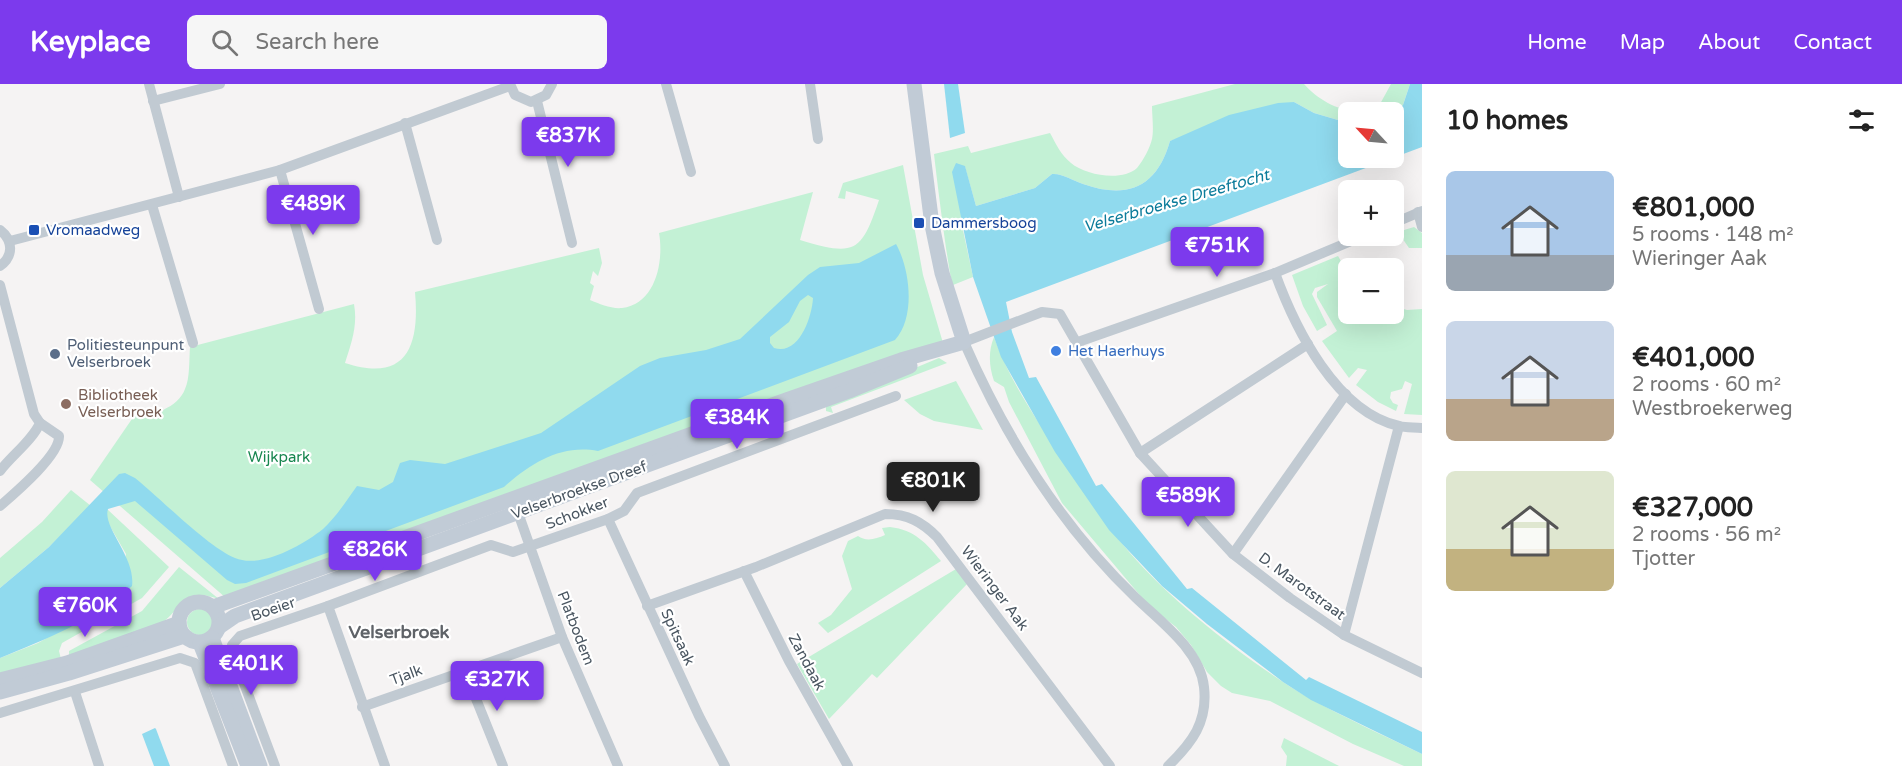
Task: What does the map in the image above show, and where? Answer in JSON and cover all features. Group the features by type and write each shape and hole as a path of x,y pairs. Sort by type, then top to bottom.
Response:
{"street":[{"path":"149,84 179,197"},
{"path":"153,101 220,84"},
{"path":"10,241 280,170 351,146 405,123 510,85 520,99 537,101 546,95 552,84"},
{"path":"666,84 691,172"},
{"path":"810,84 819,139"},
{"path":"914,84 932,225 942,273 964,342 1006,425 1051,499 1123,585 1176,636 1196,662 1204,686 1203,719 1189,745 1168,766"},
{"path":"537,101 572,243"},
{"path":"405,123 437,240"},
{"path":"280,170 319,309"},
{"path":"152,205 194,343"},
{"path":"1404,219 1420,212 1422,227"},
{"path":"0,230 10,241 9,258 0,266"},
{"path":"1078,342 1275,273 1340,246"},
{"path":"1275,273 1290,314 1326,372 1346,394 1370,414 1399,426 1422,428"},
{"path":"0,285 34,414 40,423 59,436 54,451 31,477 0,506"},
{"name":"D. Marotstraat","path":"964,342 1042,312 1060,314 1140,453 1233,554 1290,598 1344,635 1422,674"},
{"name":"Velserbroekse Dreef","path":"210,636 235,616 515,505 901,360 964,342"},
{"path":"1140,453 1308,344"},
{"path":"1233,554 1346,394"},
{"name":"Schokker","path":"530,546 608,519 624,511 637,493 896,396"},
{"path":"0,471 17,450 34,435 40,423"},
{"path":"1344,635 1399,426"},
{"path":"0,454 17,450"},
{"name":"Velserbroekse Dreef","path":"213,607 515,505"},
{"name":"Platbodem","path":"515,505 562,637 618,766"},
{"name":"Wieringer Aak","path":"647,606 744,571 885,514 898,514 921,522 938,537 1110,766"},
{"name":"Spitsaak","path":"608,519 647,606 725,766"},
{"name":"Boeier","path":"275,766 232,645 240,636 491,545 513,552 530,546"},
{"name":"Zandaak","path":"744,571 789,661 848,766"},
{"path":"181,629 182,611 191,604 202,602 213,607 219,620 210,636 229,718 233,766"},
{"path":"328,606 362,707 385,766"},
{"path":"0,692 69,673 181,629"},
{"path":"0,680 67,663 181,629 210,636"},
{"name":"Tjalk","path":"362,707 464,669 562,637"},
{"path":"0,713 75,692 180,658 195,663 260,766"},
{"path":"464,669 503,766"},
{"path":"75,692 99,766"},
{"path":"229,718 248,766"}],"green space":[{"path":"1235,84 1304,84 1320,98 1338,108 1338,120 1314,113 1294,102 1170,141 1164,157 1149,179 1127,190 1099,189 1052,174 1035,188 976,206 965,167 961,221 973,277 953,285 934,154 968,146 971,153 1050,133 1064,156 1077,167 1094,174 1122,175 1137,168 1148,150 1153,135 1152,106"},
{"path":"1391,84 1410,84 1404,102 1381,102"},
{"name":"Wijkpark","path":"903,165 923,275 943,343 226,598 90,480 134,416 164,410 182,396 188,380 190,347 354,304 352,342 345,363 366,368 382,368 395,364 405,356 411,344 415,329 415,292 599,248 602,263 598,276 593,271 590,283 594,286 590,300 618,308 634,305 643,299 655,280 660,256 659,233 813,192 800,240 844,249 860,241 867,231 879,200 846,191 845,199 838,198 843,183"},
{"path":"1414,227 1422,233 1422,248 1409,248 1404,241 1404,230"},
{"path":"1338,256 1338,324 1404,324 1404,309 1422,309 1422,415 1404,414 1412,384 1405,381 1402,389 1391,392 1390,398 1398,405 1396,411 1378,402 1356,385 1367,370 1358,368 1349,378 1322,341 1337,331 1317,297 1317,292 1328,284 1315,288 1312,294 1327,325 1317,331 1303,306 1292,275"},
{"path":"994,337 1009,372 1037,421 1114,533 1148,573 1191,613 1263,668 1309,698 1422,754 1422,766 1404,766 1353,744 1270,701 1232,693 1207,672 1191,645 1176,627 1149,606 1062,503 1009,402 1004,387 994,381 990,359"},
{"path":"939,358 947,363 831,407 833,413 826,411 826,405"},
{"path":"956,381 983,430 934,421 920,414 904,400"},
{"path":"71,490 91,506 49,547 0,588 0,558 42,522"},
{"path":"107,509 169,567 142,598 62,643 59,651 61,659 0,676 0,658 38,643 120,597 126,554 107,521"},
{"path":"890,527 906,531 919,538 941,561 828,633 818,623 831,615 852,589 842,556 848,541 858,536 868,539 878,538 885,535 882,528"},
{"path":"179,567 219,599 197,595 190,597 159,625 69,657 69,651 142,611"},
{"path":"956,569 967,584 877,678 872,674 829,719 797,664"},
{"path":"200,609 209,613 213,622 209,631 200,635 191,631 187,622 191,613"},
{"path":"1284,738 1339,766 1286,766 1287,756 1281,747"}],"water":[{"path":"944,84 958,84 965,133 950,138"},
{"path":"1410,84 1422,84 1422,147 1404,153 1404,102"},
{"name":"Velserbroekse Dreeftocht","path":"1294,102 1314,113 1338,120 1338,168 1365,168 1006,302 1012,332 1029,378 1036,377 1096,486 1102,484 1187,589 1192,588 1306,680 1309,677 1422,732 1422,754 1311,700 1283,682 1162,586 1109,530 1055,452 1001,357 973,277 952,172 956,163 965,166 976,206 1035,188 1052,174 1099,189 1127,190 1149,179 1164,157 1170,141 1229,115 1278,103"},
{"path":"896,244 901,254 909,293 906,319 895,340 598,451 572,450 547,457 525,470 504,487 246,583 235,584 227,580 135,501 108,509 107,516 110,525 129,564 132,586 119,598 87,618 0,658 0,588 49,547 119,474 125,473 135,478 198,533 224,552 245,561 269,558 293,548 323,529 357,486 379,490 393,482 400,463 410,460 445,464 541,433 640,366 660,358 706,350 740,339 808,275 820,267 859,263","holes":["808,295 813,298 807,324 797,341 783,349 774,348 770,343 770,337 789,322 800,301"]},
{"path":"155,728 170,766 154,766 142,734"}],"place":[{"name":"Dammersboog","path":"919,223"},
{"name":"Vromaadweg","path":"34,230"},
{"name":"Het Haerhuys","path":"1056,351"},
{"name":"Politiesteunpunt Velserbroek","path":"55,354"},
{"name":"Bibliotheek Velserbroek","path":"66,404"}],"district":[{"name":"Velserbroek","path":"399,632"}]}
